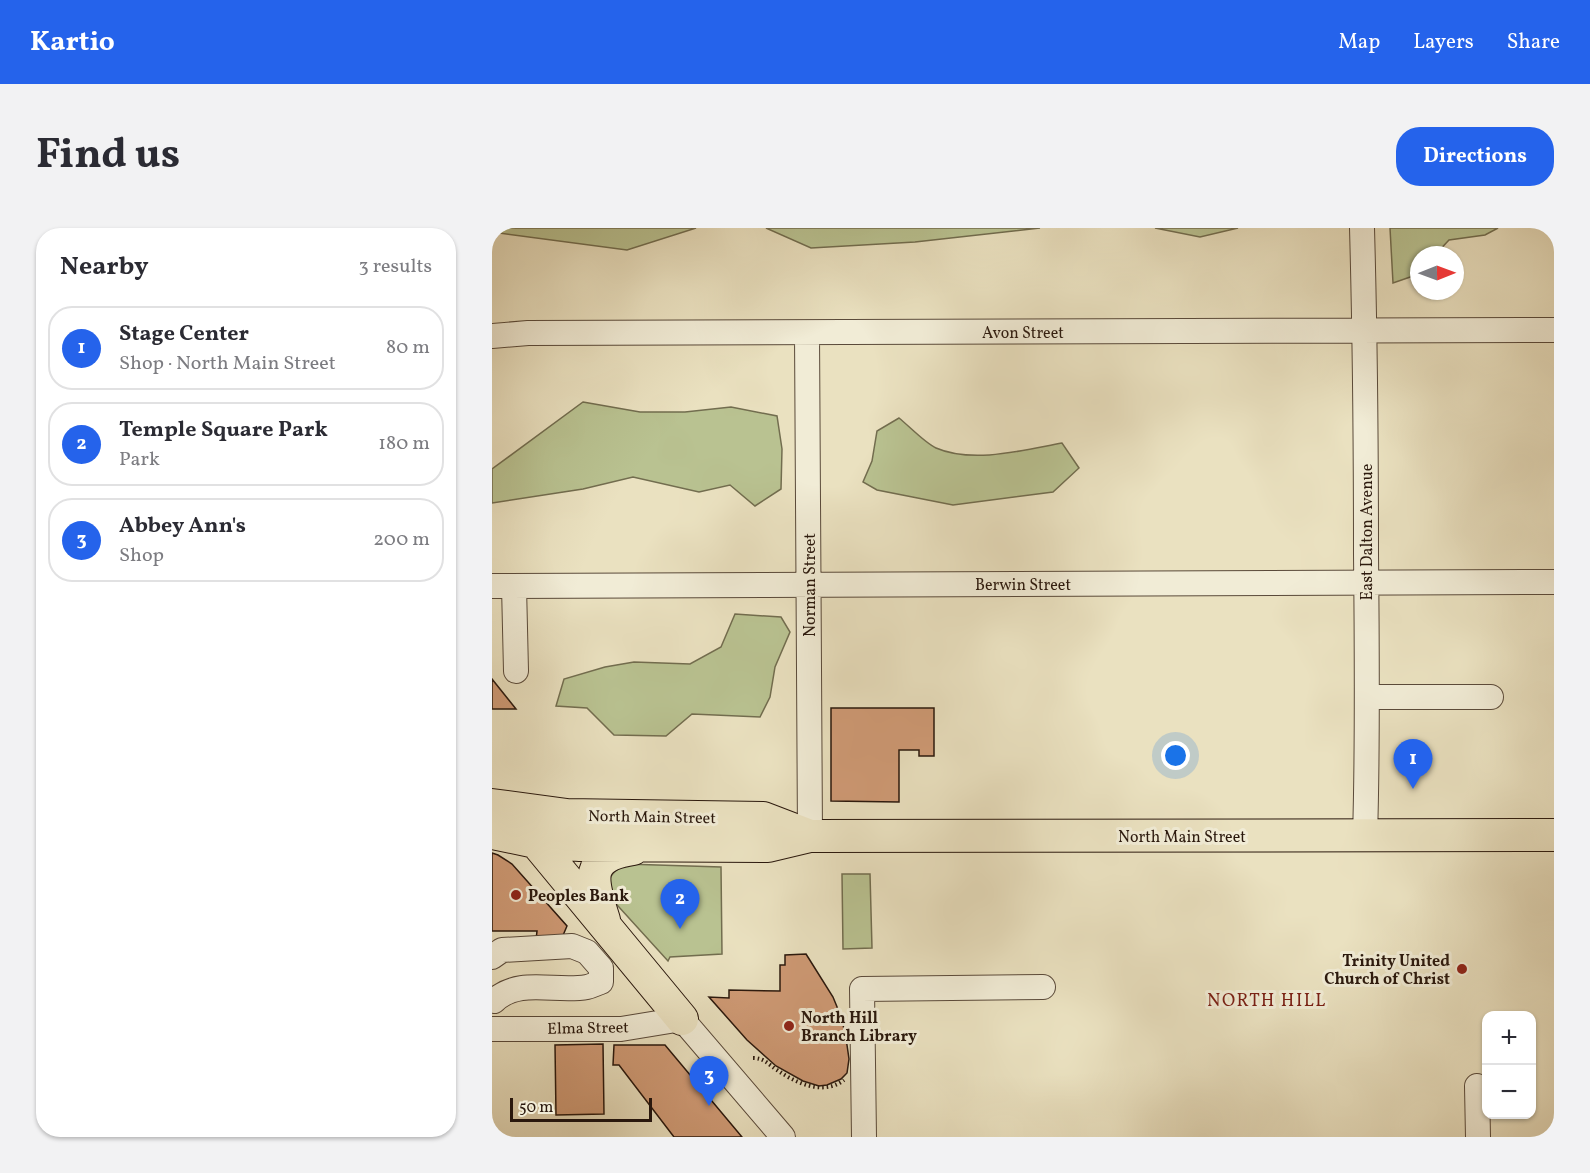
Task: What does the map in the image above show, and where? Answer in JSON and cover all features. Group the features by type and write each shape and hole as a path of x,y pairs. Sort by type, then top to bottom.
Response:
{"main road":[{"name":"North Main Street","path":"496,809 567,815 763,818 810,836"},
{"path":"496,809 536,842 682,1019"},
{"name":"North Main Street","path":"536,842 580,845 768,846 810,836 1554,835"},
{"path":"606,926 593,885 597,867 606,856 621,851 661,845"}],"street":[{"name":"East Dalton Avenue","path":"1362,228 1367,582 1365,836"},
{"name":"Avon Street","path":"492,336 528,333 1554,330"},
{"name":"Norman Street","path":"807,333 810,836"},
{"name":"Berwin Street","path":"503,586 1554,582"},
{"path":"503,586 516,671"},
{"path":"1367,698 1491,697"},
{"path":"492,957 502,950 572,946 587,952 601,968 601,982 587,987 519,988 502,993 493,999 494,1029"},
{"path":"864,1137 862,989 1043,987"},
{"path":"682,1019 783,1137"},
{"name":"Elma Street","path":"494,1029 621,1029 682,1019"},
{"path":"1477,1086 1478,1137"}],"path":[{"path":"753,1058 761,1058 789,1078 814,1087 830,1087 847,1078"}],"green space":[{"path":"492,228 696,228 627,250 492,232"},
{"path":"766,228 1040,228 915,242 811,248"},
{"path":"1155,228 1238,228 1200,237"},
{"path":"1390,228 1498,228 1485,235 1449,240 1443,246 1410,246 1410,277 1393,283"},
{"path":"583,402 640,412 685,412 731,407 777,416 782,449 781,489 755,506 730,485 699,492 633,477 583,489 492,503 492,469"},
{"path":"899,418 932,446 950,453 999,454 1062,443 1079,468 1053,492 953,505 877,490 863,482 872,461 877,431"},
{"path":"735,614 781,617 790,632 775,667 770,697 760,717 692,714 666,736 614,735 587,708 556,706 564,679 605,667 634,662 690,664 721,647"},
{"path":"625,864 721,867 722,954 670,957 668,961 608,895 611,876"},
{"path":"842,874 870,874 872,948 843,949"}],"building":[{"path":"492,679 516,709 492,709"},
{"path":"831,708 934,708 934,756 919,756 919,750 899,750 899,802 831,801"},
{"name":"Peoples Bank","path":"492,853 512,864 567,926 561,940 536,940 537,931 492,931"},
{"name":"North Hill Branch Library","path":"806,954 833,997 842,1019 847,1045 849,1059 847,1073 841,1079 827,1085 819,1086 803,1081 776,1066 747,1040 709,997 729,998 729,990 780,991 780,965 785,965 785,955"},
{"path":"603,1044 604,1114 556,1115 555,1045"},
{"path":"614,1045 665,1045 742,1137 674,1137 619,1065 613,1065"}],"place":[{"name":"Stage Center","path":"1413,789"},
{"name":"Peoples Bank","path":"516,895"},
{"name":"Temple Square Park","path":"680,929"},
{"name":"Trinity United Church of Christ","path":"1462,969"},
{"name":"North Hill Branch Library","path":"789,1026"},
{"name":"Abbey Ann's","path":"709,1106"}],"district":[{"name":"NORTH HILL","path":"1267,1000"}]}
